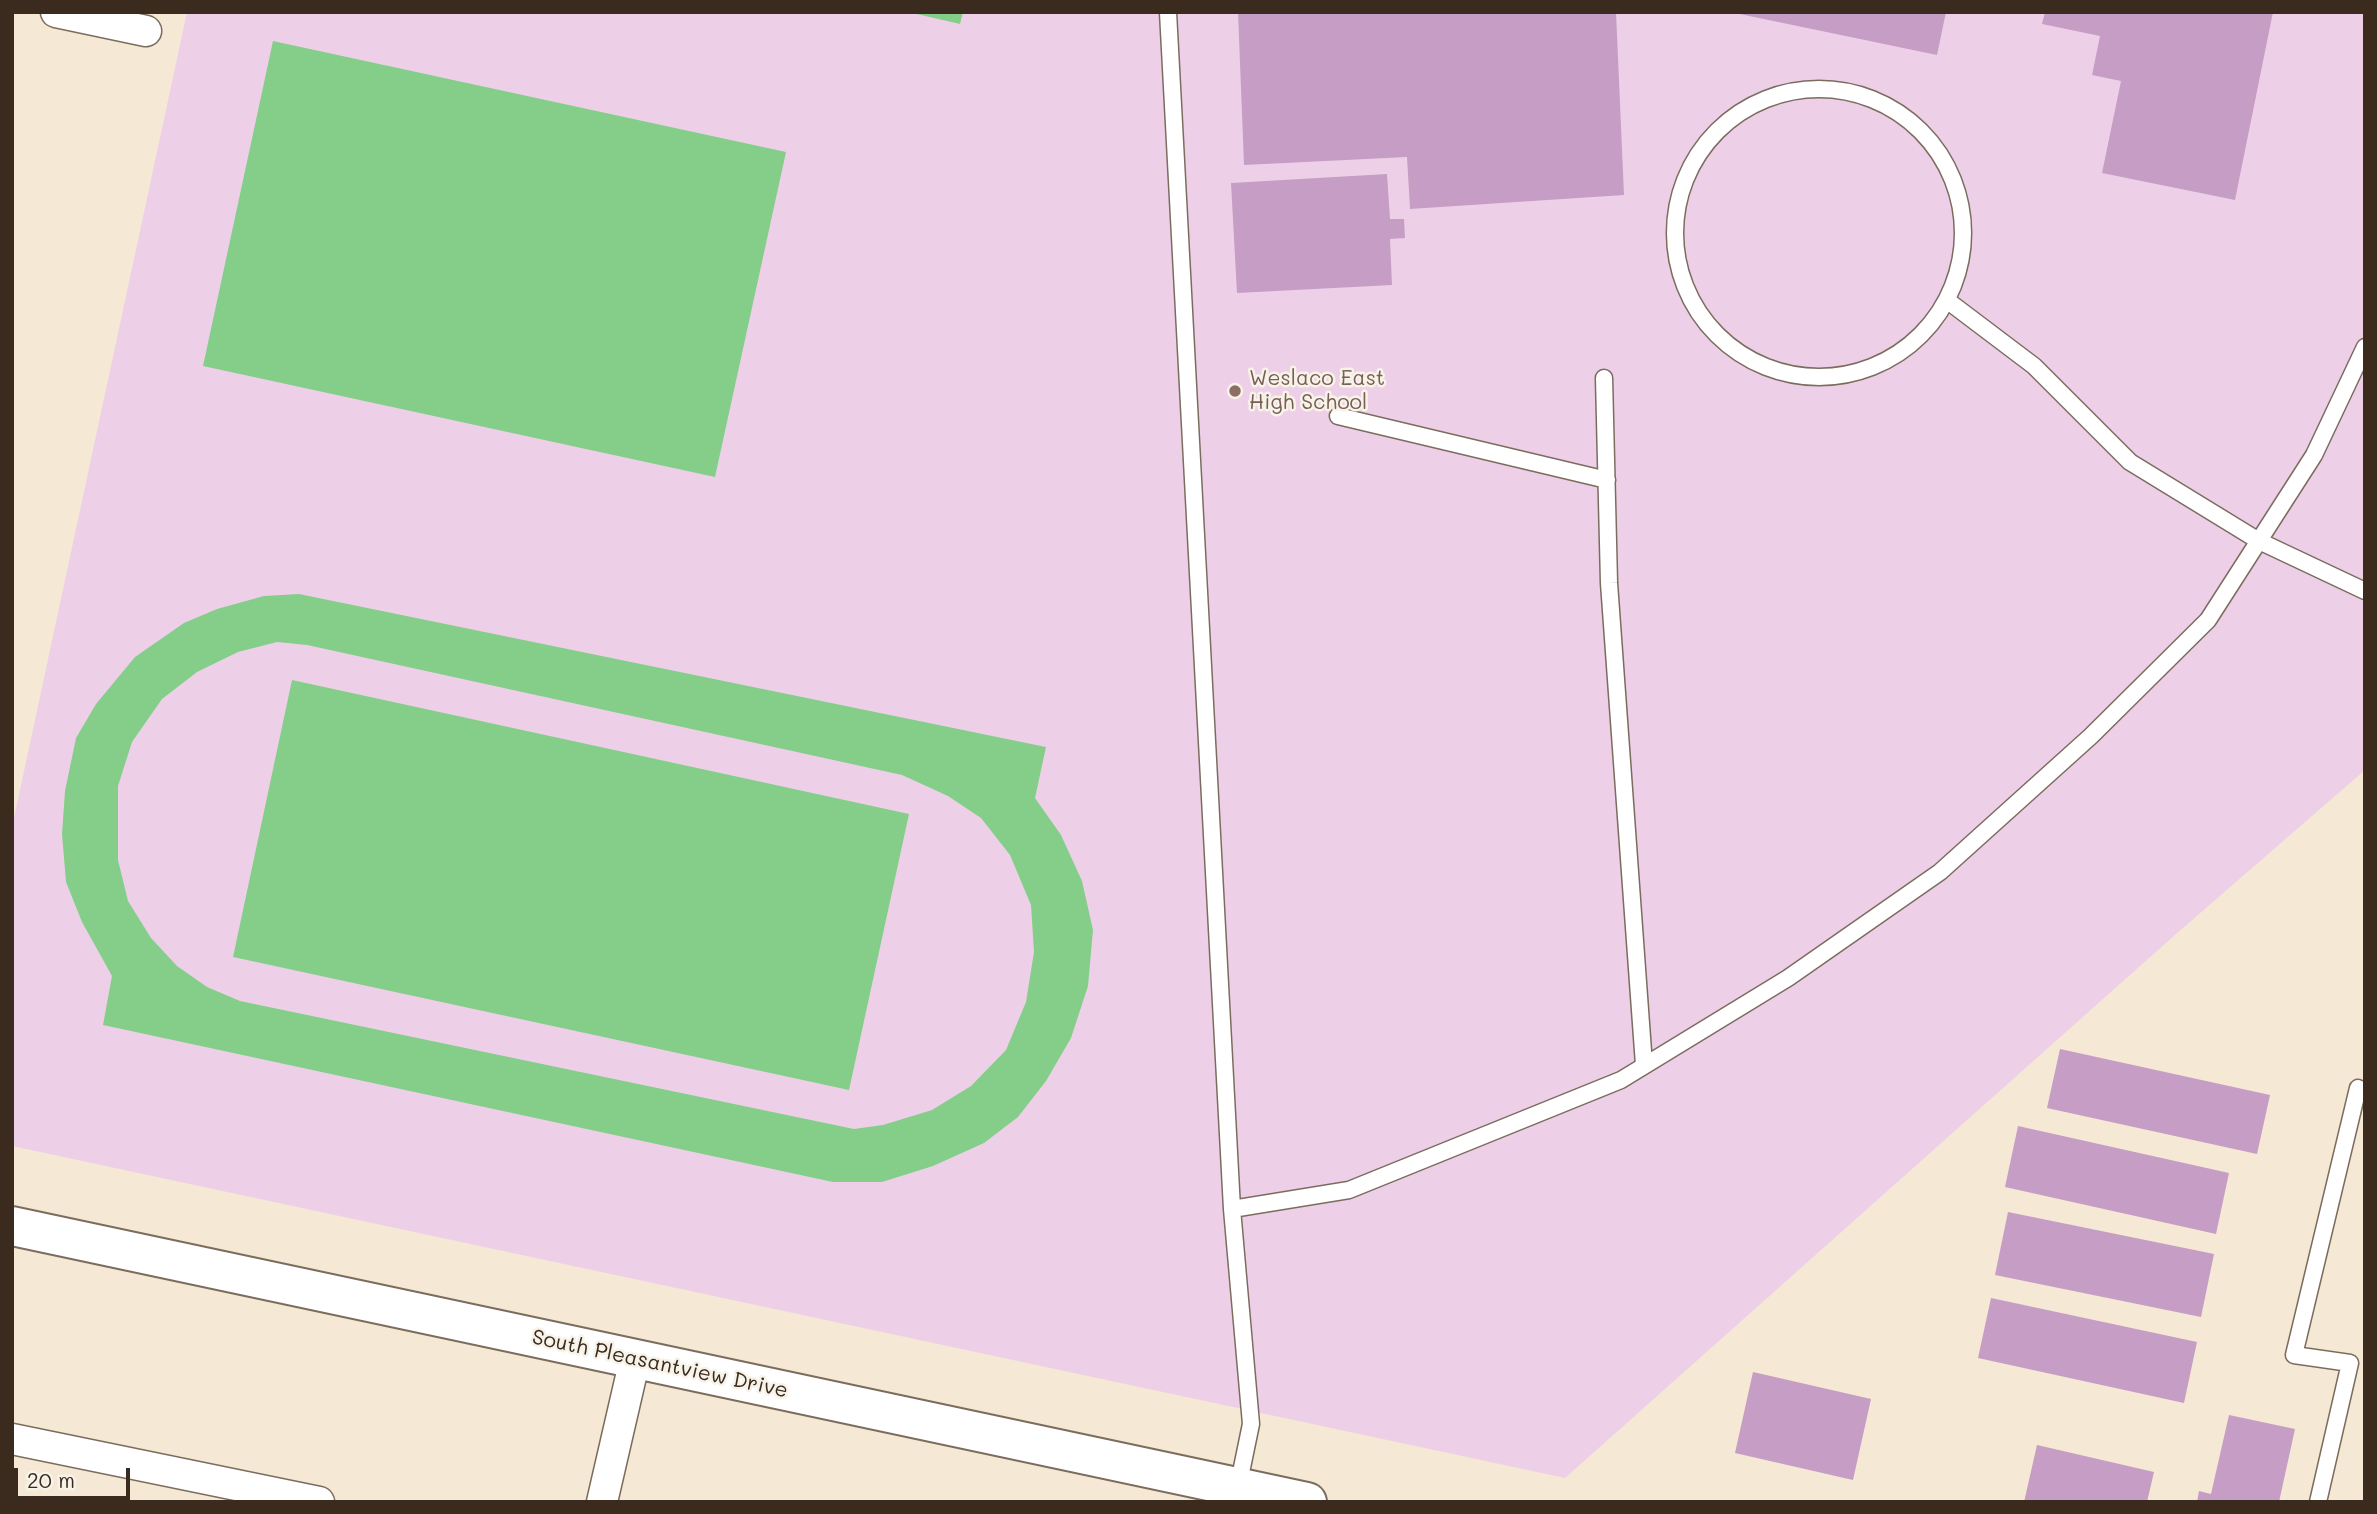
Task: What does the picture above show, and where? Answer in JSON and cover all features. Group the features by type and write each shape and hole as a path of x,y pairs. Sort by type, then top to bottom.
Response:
{"street":[{"path":"56,12 145,31"},
{"name":"South Pleasantview Drive","path":"12,1226 1307,1502"},
{"path":"602,1502 635,1359"},
{"path":"12,1438 320,1502"}],"lane":[{"path":"1168,12 1233,1209 1251,1424 1238,1487"},
{"path":"1828,87 1873,98 1913,121 1943,156 1961,203 1963,253 1948,301 1918,341 1876,368 1827,379 1778,374 1733,352 1700,318 1680,276 1675,242 1674,230 1682,184 1705,143 1739,112 1781,93 1828,87"},
{"path":"1948,301 2034,366 2130,462 2259,541 2365,591"},
{"path":"1233,1209 1349,1190 1621,1080 1788,978 1940,872 2091,736 2208,620 2314,455 2365,347"},
{"path":"1604,378 1609,583 1644,1065"},
{"path":"1338,416 1607,480"},
{"path":"2318,1502 2350,1363 2294,1355 2358,1088"}],"shaded area":[{"name":"Weslaco East High School","path":"187,12 2365,12 2365,770 2176,934 1565,1478 12,1146 12,827"}],"green space":[{"path":"908,12 963,12 960,24"},
{"path":"273,41 786,152 715,477 203,366"},
{"path":"299,594 1046,747 1035,798 1061,835 1082,881 1093,930 1088,986 1071,1038 1046,1081 1018,1117 984,1143 933,1166 882,1182 833,1182 103,1025 112,976 82,922 66,882 62,834 65,791 76,738 96,704 135,657 184,623 217,609 264,596","holes":["277,642 307,645 902,775 948,796 981,818 1010,855 1031,905 1034,952 1026,1002 1006,1050 971,1086 932,1110 883,1125 854,1129 240,1001 207,987 177,966 151,938 128,901 118,860 118,786 132,742 162,699 197,672 238,652"]},
{"path":"292,680 909,814 849,1090 233,957"}],"building":[{"path":"1238,12 1616,12 1624,195 1410,209 1407,157 1244,165"},
{"path":"1730,12 1946,12 1937,55"},
{"path":"2045,12 2273,12 2235,200 2102,173 2121,81 2092,75 2100,36 2042,24"},
{"path":"1387,174 1390,219 1404,219 1405,238 1390,239 1392,285 1237,293 1231,183"},
{"path":"2060,1049 2270,1095 2257,1154 2047,1108"},
{"path":"2018,1126 2229,1173 2216,1234 2005,1187"},
{"path":"2008,1212 2214,1254 2201,1317 1995,1275"},
{"path":"1991,1298 2197,1342 2184,1403 1978,1358"},
{"path":"1753,1372 1871,1399 1853,1480 1735,1453"},
{"path":"2229,1415 2295,1429 2279,1502 2197,1502 2199,1491 2211,1494"},
{"path":"2037,1445 2154,1472 2147,1502 2024,1502"}],"place":[{"name":"Weslaco East High School","path":"1235,391"}]}
